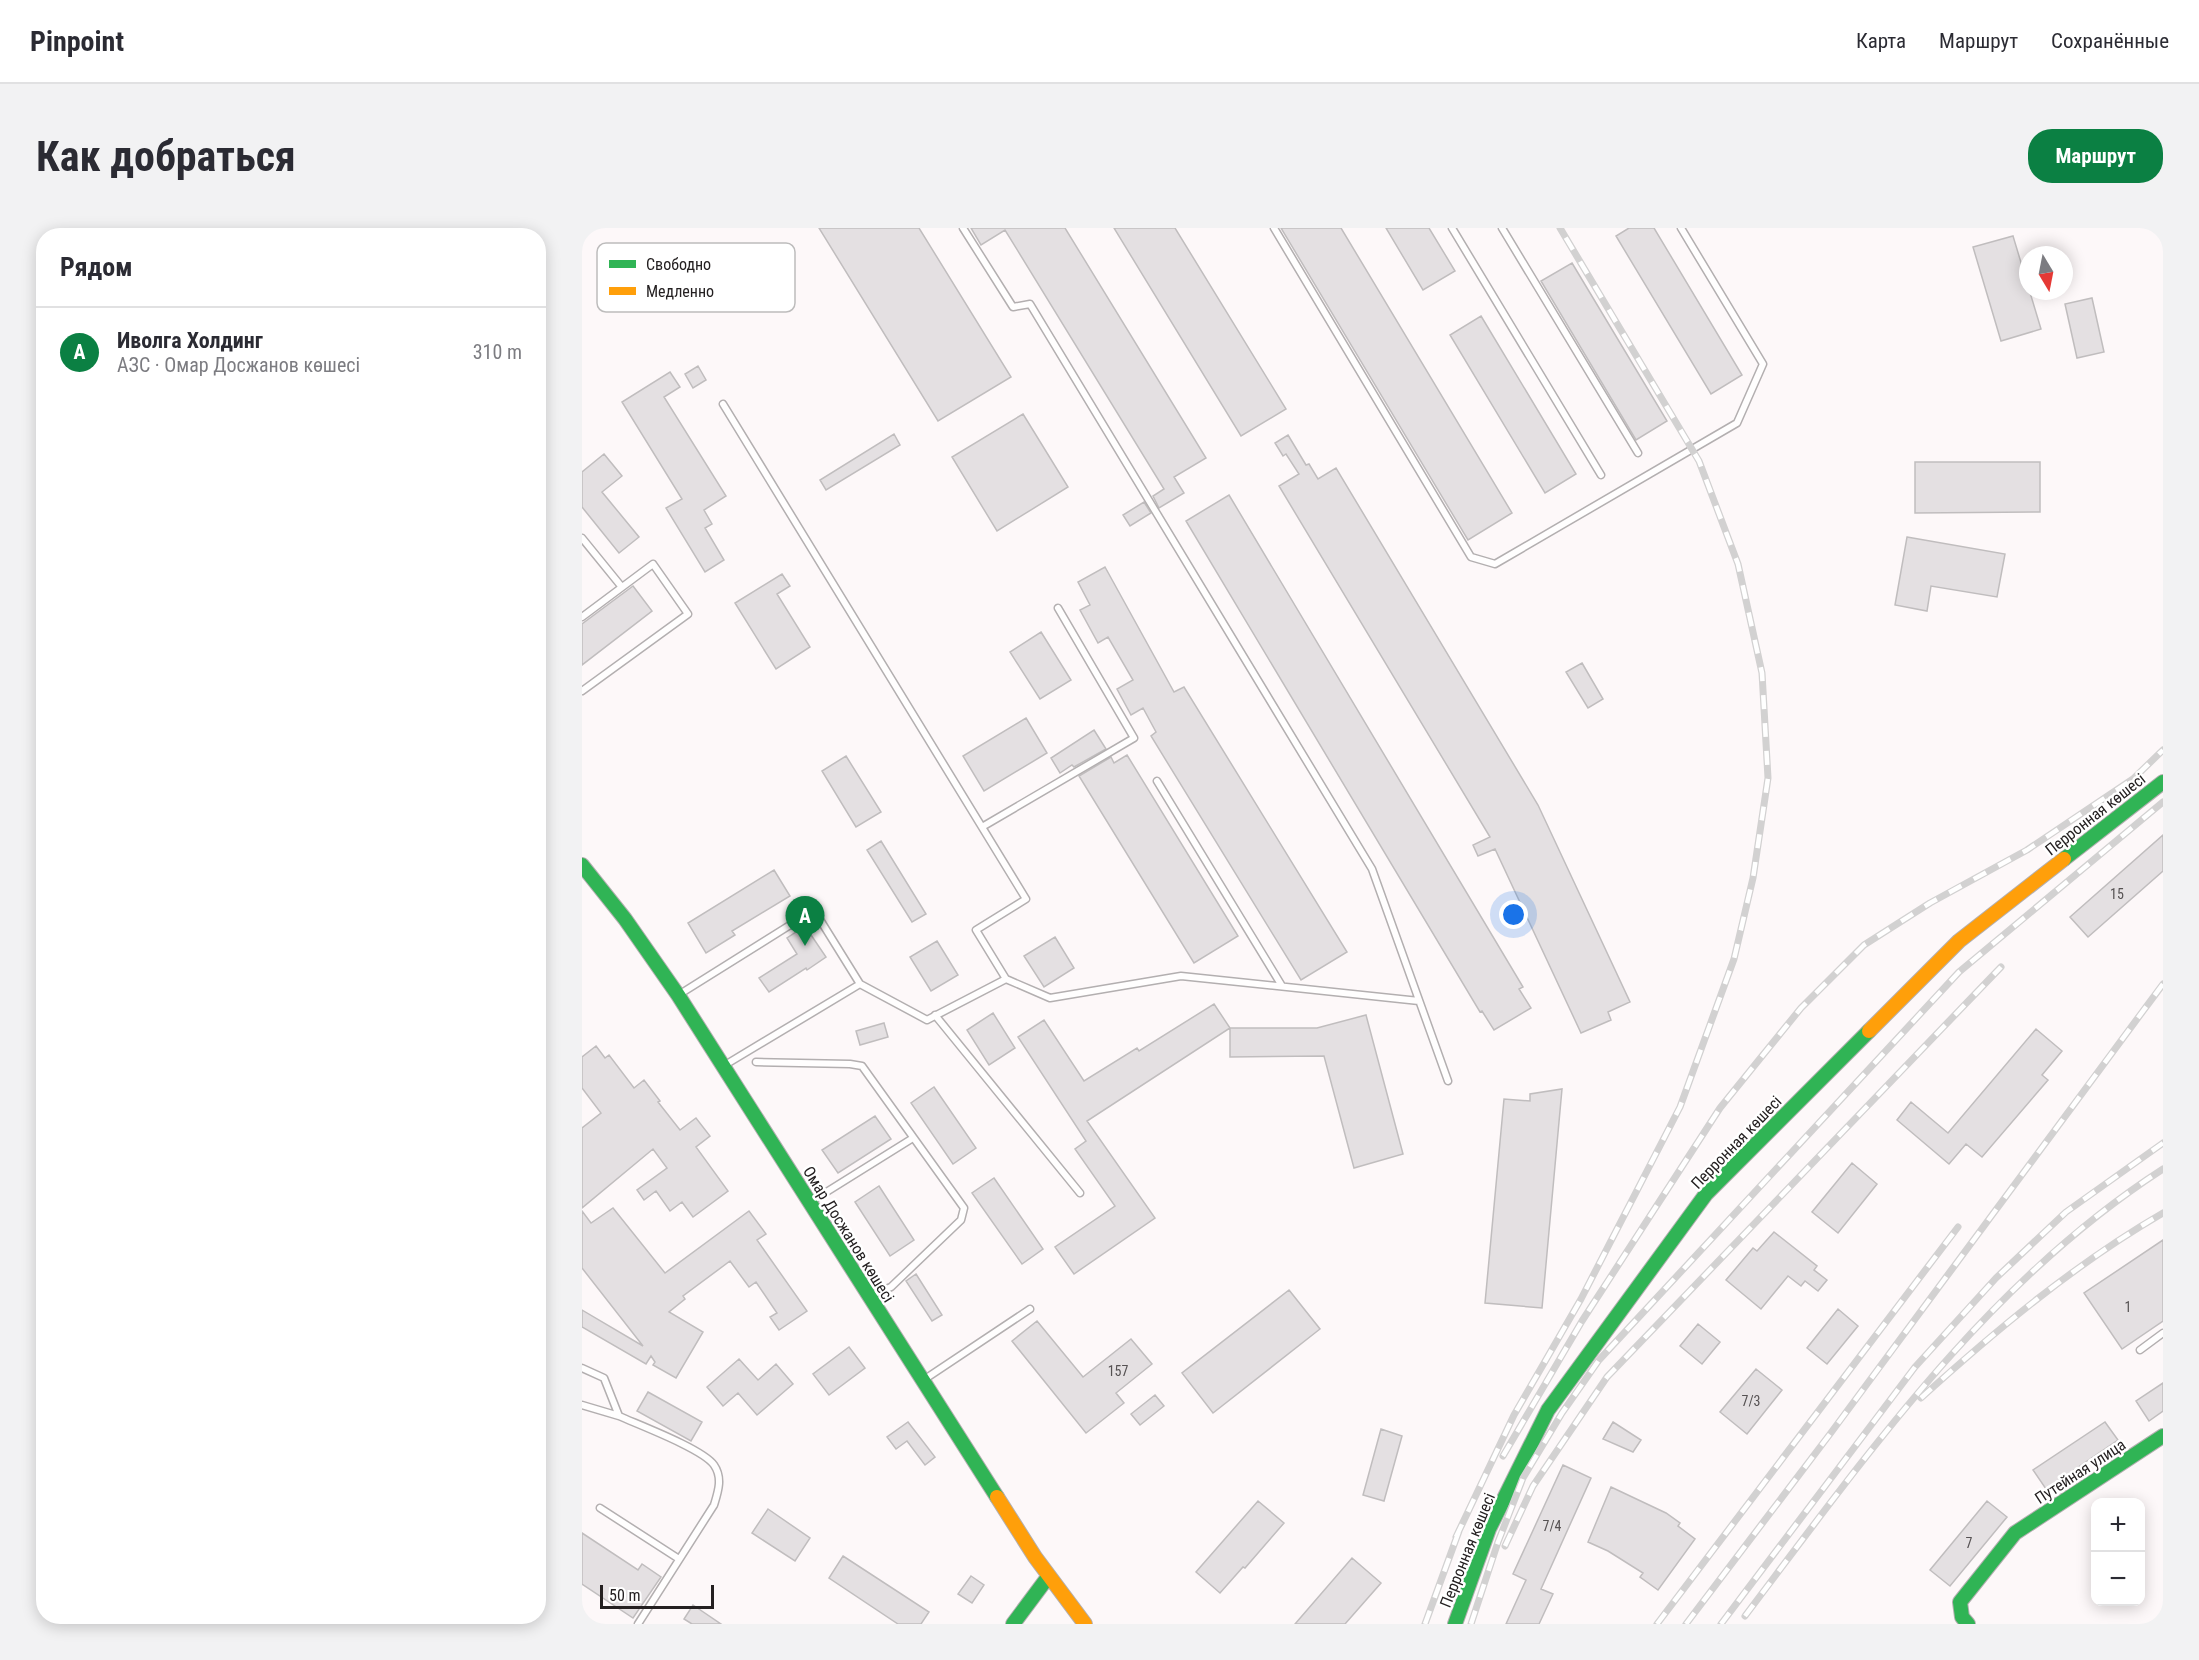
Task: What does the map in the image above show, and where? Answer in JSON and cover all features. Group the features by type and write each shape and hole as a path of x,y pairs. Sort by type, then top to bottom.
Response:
{"street":[{"name":"Перронная көшесі","path":"1455,1624 1489,1530 1548,1410 1706,1194 1959,941 2163,782"},
{"name":"Омар Досжанов көшесі","path":"582,865 625,920 678,995 1048,1577 1085,1624"},
{"name":"Путейная улица","path":"1968,1624 1962,1617 1960,1602 2014,1533 2163,1436"},
{"path":"1013,1624 1048,1577"}],"lane":[{"path":"963,228 1013,307 1030,304 1371,869 1448,1081"},
{"path":"1274,228 1471,557 1495,564 1737,423 1763,364 1681,228"},
{"path":"1452,228 1601,475"},
{"path":"1502,228 1638,453"},
{"path":"723,404 1026,899 976,930 1006,979 1050,998 1180,976 1419,1001"},
{"path":"582,538 621,586"},
{"path":"582,617 652,564 688,615 582,691"},
{"path":"982,827 1134,738 1058,608"},
{"path":"1157,781 1282,986"},
{"path":"678,995 814,910 860,984 927,1020 1006,979"},
{"path":"724,1065 860,984"},
{"path":"935,1015 1080,1193"},
{"path":"756,1062 862,1066 964,1208 961,1220 891,1287 869,1296"},
{"path":"810,1202 913,1138"},
{"path":"922,1381 1030,1309"},
{"path":"2140,1350 2163,1334"},
{"path":"582,1368 604,1378 619,1416"},
{"path":"582,1405 619,1416 696,1451 714,1465 720,1486 714,1505 638,1624"},
{"path":"600,1508 679,1560"}],"building":[{"path":"819,228 919,228 1011,377 938,421"},
{"path":"971,228 1065,228 1206,458 1174,477 1184,493 1159,508 1153,496 1164,489 1005,230 981,245"},
{"path":"1114,228 1175,228 1286,409 1241,436"},
{"path":"1281,228 1341,228 1512,513 1468,540"},
{"path":"1386,228 1429,228 1455,271 1423,290"},
{"path":"1629,228 1654,228 1742,375 1711,394 1616,236"},
{"path":"2013,236 2019,256 2019,300 2032,300 2041,329 2001,341 1973,247"},
{"path":"1572,263 1667,421 1636,440 1541,281"},
{"path":"2092,298 2104,352 2077,358 2065,304"},
{"path":"1481,316 1576,474 1545,493 1450,335"},
{"path":"698,366 706,380 693,388 685,374"},
{"path":"670,372 680,387 664,397 726,496 704,510 712,524 705,528 724,560 705,572 666,508 682,499 622,402"},
{"path":"1023,414 1068,487 997,531 952,457"},
{"path":"894,434 900,445 826,490 820,480"},
{"path":"1288,435 1306,465 1309,464 1318,479 1336,468 1538,805 1630,1002 1608,1012 1611,1020 1581,1033 1495,849 1478,856 1473,845 1490,837 1279,486 1299,474 1286,454 1283,456 1275,443"},
{"path":"604,454 622,476 602,492 639,537 619,553 582,507 582,472"},
{"path":"1915,462 2040,462 2040,512 1915,513"},
{"path":"1229,495 1523,987 1519,989 1531,1008 1494,1030 1482,1011 1480,1012 1186,521"},
{"path":"1144,502 1151,513 1130,526 1123,515"},
{"path":"1907,537 2005,554 1997,597 1931,586 1927,611 1895,605"},
{"path":"1105,567 1174,692 1184,687 1347,952 1301,980 1151,736 1156,732 1143,708 1131,715 1117,689 1133,680 1108,637 1098,643 1080,610 1090,605 1078,582"},
{"path":"782,574 790,586 777,594 810,647 776,669 735,603"},
{"path":"633,586 652,611 582,665 582,624"},
{"path":"1041,632 1071,680 1040,699 1010,652"},
{"path":"1582,663 1603,699 1588,708 1566,672"},
{"path":"1026,718 1047,753 984,791 963,756"},
{"path":"1094,730 1106,749 1060,773 1051,758"},
{"path":"1127,755 1238,936 1194,963 1079,776 1111,757 1114,763"},
{"path":"846,756 881,812 856,827 822,771"},
{"path":"2163,835 2163,871 2088,937 2070,917"},
{"path":"881,841 926,914 912,922 867,850"},
{"path":"774,870 790,896 732,931 735,935 706,953 688,923"},
{"path":"805,926 826,957 769,992 759,978 797,954 787,938"},
{"path":"1055,937 1074,968 1044,987 1024,956"},
{"path":"937,941 958,975 931,991 910,957"},
{"path":"1214,1004 1230,1028 1087,1121 1155,1218 1074,1274 1055,1247 1115,1206 1075,1149 1086,1141 1018,1037 1044,1020 1084,1081 1137,1048 1139,1051"},
{"path":"993,1013 1015,1048 989,1065 967,1030"},
{"path":"1366,1015 1403,1154 1354,1168 1324,1056 1230,1057 1230,1028 1317,1028"},
{"path":"884,1023 888,1037 860,1045 856,1031"},
{"path":"2036,1029 2062,1051 2042,1075 2048,1080 1982,1157 1966,1144 1949,1164 1897,1120 1911,1102 1948,1133"},
{"path":"596,1046 605,1058 609,1055 634,1088 644,1080 680,1130 696,1118 710,1136 696,1147 728,1191 693,1217 682,1202 670,1211 656,1191 644,1200 637,1190 667,1168 653,1149 582,1208 582,1128 601,1113 582,1088 582,1057"},
{"path":"934,1087 976,1148 953,1164 911,1103"},
{"path":"1562,1089 1542,1308 1485,1303 1504,1099 1530,1101 1530,1094"},
{"path":"875,1116 891,1139 838,1173 822,1150"},
{"path":"1852,1163 1877,1184 1838,1233 1812,1212"},
{"path":"994,1178 1043,1249 1022,1264 972,1193"},
{"path":"879,1186 914,1240 890,1256 855,1202"},
{"path":"613,1208 665,1273 749,1211 766,1234 757,1240 807,1311 779,1330 770,1317 777,1313 756,1282 749,1287 730,1261 683,1296 685,1299 669,1312 703,1332 676,1378 653,1365 655,1362 651,1356 646,1364 582,1327 582,1310 643,1346 582,1268 582,1211 591,1223"},
{"path":"1774,1232 1817,1266 1814,1270 1827,1280 1818,1291 1805,1281 1801,1286 1788,1276 1761,1309 1726,1280 1753,1248 1757,1251"},
{"path":"2163,1240 2163,1321 2122,1349 2084,1293"},
{"path":"916,1274 942,1315 932,1321 906,1281"},
{"path":"1289,1290 1320,1329 1213,1413 1182,1373"},
{"path":"1838,1309 1858,1326 1827,1364 1807,1348"},
{"path":"1037,1321 1083,1377 1131,1339 1152,1364 1116,1393 1124,1403 1086,1433 1012,1341"},
{"path":"1698,1324 1720,1342 1702,1364 1680,1346"},
{"path":"849,1347 865,1368 829,1395 813,1374"},
{"path":"739,1359 758,1380 776,1364 793,1384 757,1415 738,1393 723,1406 707,1387"},
{"path":"1756,1369 1782,1390 1747,1434 1720,1412"},
{"path":"2163,1383 2163,1411 2149,1421 2136,1401"},
{"path":"648,1392 702,1422 691,1441 637,1411"},
{"path":"1155,1395 1164,1406 1140,1425 1131,1414"},
{"path":"908,1422 935,1457 925,1465 907,1441 896,1449 887,1437"},
{"path":"1613,1422 1641,1440 1633,1452 1603,1439"},
{"path":"2105,1422 2118,1440 2046,1489 2033,1470"},
{"path":"1381,1429 1402,1436 1384,1501 1363,1495"},
{"path":"1563,1465 1591,1478 1541,1589 1553,1594 1539,1624 1506,1624 1526,1580 1513,1574"},
{"path":"1611,1487 1666,1513 1680,1523 1678,1526 1695,1539 1658,1590 1640,1577 1643,1573 1608,1551 1588,1542"},
{"path":"1258,1501 1284,1523 1220,1593 1196,1572"},
{"path":"1987,1501 2007,1517 1950,1586 1930,1570"},
{"path":"768,1509 810,1538 795,1561 752,1533"},
{"path":"582,1533 638,1570 642,1564 661,1577 633,1618 582,1584"},
{"path":"843,1556 929,1612 921,1624 898,1624 829,1578"},
{"path":"1352,1558 1381,1583 1345,1624 1295,1624"},
{"path":"971,1576 984,1585 972,1603 958,1594"},
{"path":"693,1605 721,1624 692,1624 684,1619"}],"railway":[{"path":"1456,1537 1514,1415 1581,1299 1680,1107 1734,959 1753,878 1768,778 1762,673 1738,564 1699,461 1560,228"},
{"path":"1503,1456 1582,1321 1720,1108 1801,1008 1864,945 1930,903 2027,850 2133,779 2163,750"},
{"path":"1471,1624 1498,1542 1523,1478 1562,1413 1599,1360 1959,972 2163,802"},
{"path":"1505,1546 1533,1486 1607,1377 2001,967"},
{"path":"1686,1624 1830,1434 2163,984"},
{"path":"1721,1624 1915,1367 1996,1278 2066,1212 2163,1143"},
{"path":"1745,1616 1885,1432 1987,1317 2042,1263 2100,1214 2163,1169"},
{"path":"1921,1398 2037,1299 2099,1254 2163,1213"},
{"path":"1657,1624 1958,1227"},
{"path":"1425,1624 1459,1531"}],"traffic: fast":[{"path":"2064,859 2163,782"},
{"path":"582,865 625,919 678,995 997,1497"},
{"path":"1455,1624 1489,1529 1548,1410 1706,1194 1869,1031"},
{"path":"1968,1624 1962,1617 1960,1602 2015,1533 2163,1436"},
{"path":"1013,1624 1048,1577"}],"traffic: slow":[{"path":"1869,1031 1959,941 2064,859"},
{"path":"997,1497 1035,1557 1085,1624"}],"place":[{"name":"Иволга Холдинг","path":"805,946"}]}
